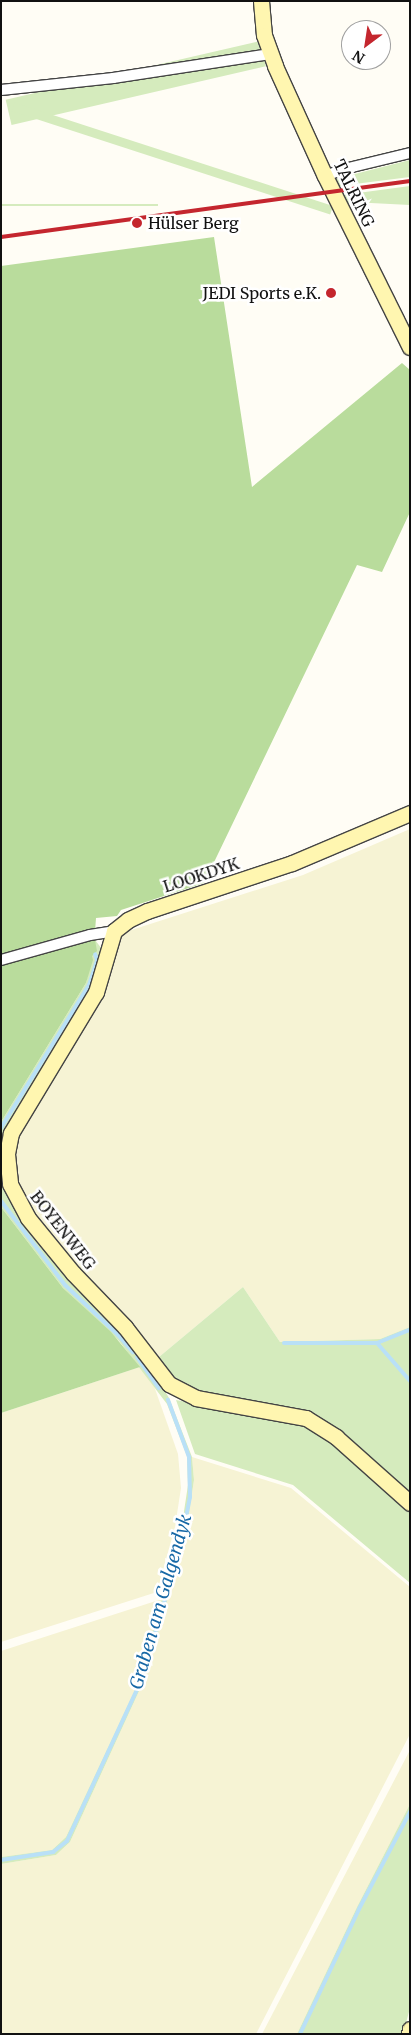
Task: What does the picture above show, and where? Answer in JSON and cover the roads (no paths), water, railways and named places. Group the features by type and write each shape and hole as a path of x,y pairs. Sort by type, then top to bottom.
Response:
{"street":[{"name":"TALRING","path":"261,1 264,35 270,54 326,176 410,347"},
{"path":"1,90 112,78 270,54"},
{"path":"326,176 344,169 410,153"},
{"name":"LOOKDYK","path":"1,960 90,935 114,931 128,920 147,911 292,863 410,813"},
{"name":"BOYENWEG","path":"114,931 96,992 10,1133 7,1169 16,1196 28,1218 73,1273 124,1327 169,1384 196,1398 306,1418 336,1436 410,1503"},
{"path":"409,2034 410,2030"}],"waterway":[{"path":"1,1128 89,985 97,960 95,954"},
{"path":"1,1201 65,1285 118,1335 133,1352"},
{"name":"Graben am Galgendyk","path":"284,1343 377,1343 410,1330"},
{"path":"377,1343 410,1381"},
{"path":"137,1357 159,1388"},
{"name":"Graben am Galgendyk","path":"1,1860 53,1852 67,1841 142,1679 143,1661 153,1640 179,1552 190,1497 189,1457 168,1400"},
{"path":"300,2034 359,1909 410,1812"}],"railway":[{"path":"1,237 410,181"}],"place":[{"name":"Hülser Berg","path":"137,223"},
{"name":"JEDI Sports e.K.","path":"331,293"}]}
